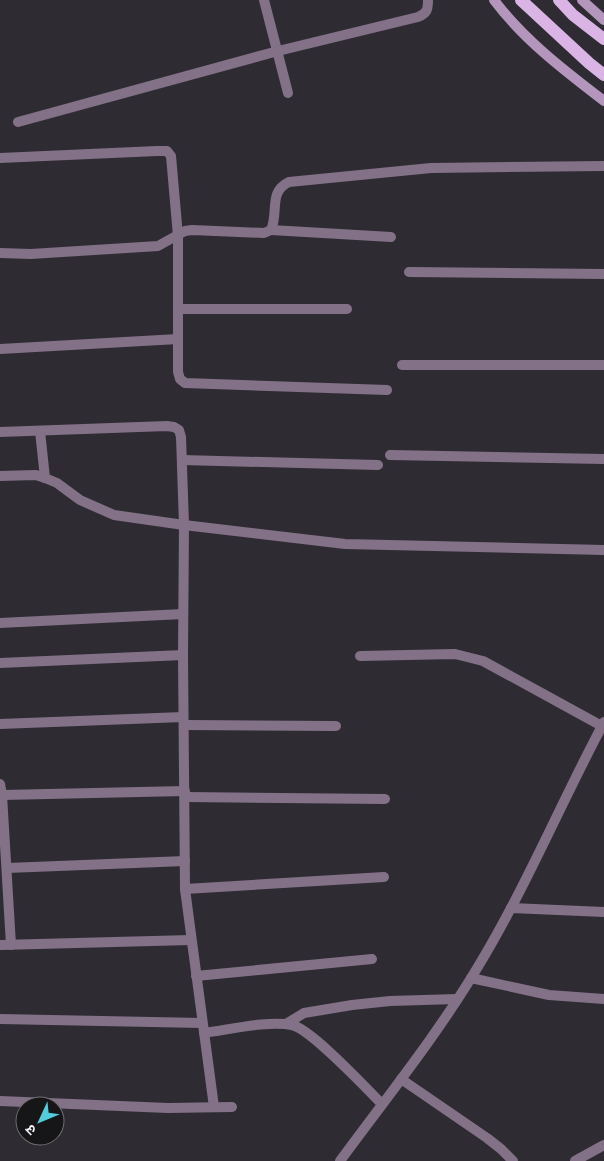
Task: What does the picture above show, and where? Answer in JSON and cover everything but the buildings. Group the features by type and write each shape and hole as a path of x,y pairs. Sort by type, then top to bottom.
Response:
{"main road":[{"path":"494,0 507,17 564,70 604,101"},
{"path":"521,0 589,63 604,74"},
{"path":"560,0 573,15 604,39"},
{"path":"582,0 604,20"}],"street":[{"path":"264,0 288,93"},
{"path":"18,122 278,51 418,17 425,14 428,8 428,0"},
{"path":"0,158 167,151 171,156 173,165 178,236 178,372 180,379 184,383 387,390"},
{"path":"271,230 274,223 276,195 280,187 289,182 431,168 604,166"},
{"path":"0,253 30,254 158,246 192,230 264,233 271,230 391,237"},
{"path":"409,272 604,274"},
{"path":"178,309 347,309"},
{"path":"0,349 178,339"},
{"path":"402,365 604,365"},
{"path":"0,432 174,427 179,430 181,437 184,524 185,889 214,1107"},
{"path":"40,431 45,478"},
{"path":"390,454 604,459"},
{"path":"182,460 378,465"},
{"path":"0,476 36,476 45,478 58,483 80,500 114,515 345,544 604,550"},
{"path":"0,623 183,614"},
{"path":"340,1161 457,999 470,978 511,908 603,724 496,667 470,656 455,654 360,656"},
{"path":"0,663 183,655"},
{"path":"0,724 184,721 336,726"},
{"path":"0,784 11,945"},
{"path":"2,801 185,794 385,799"},
{"path":"7,868 185,861"},
{"path":"185,889 384,877"},
{"path":"511,908 604,912"},
{"path":"0,945 191,940"},
{"path":"196,976 372,959"},
{"path":"470,978 549,995 604,999"},
{"path":"286,1024 304,1013 352,1005 390,1001 457,999"},
{"path":"0,1019 203,1028 286,1024 303,1030 382,1104"},
{"path":"400,1078 501,1149 513,1161"},
{"path":"0,1101 168,1108 232,1107"},
{"path":"575,1161 604,1145"}]}
